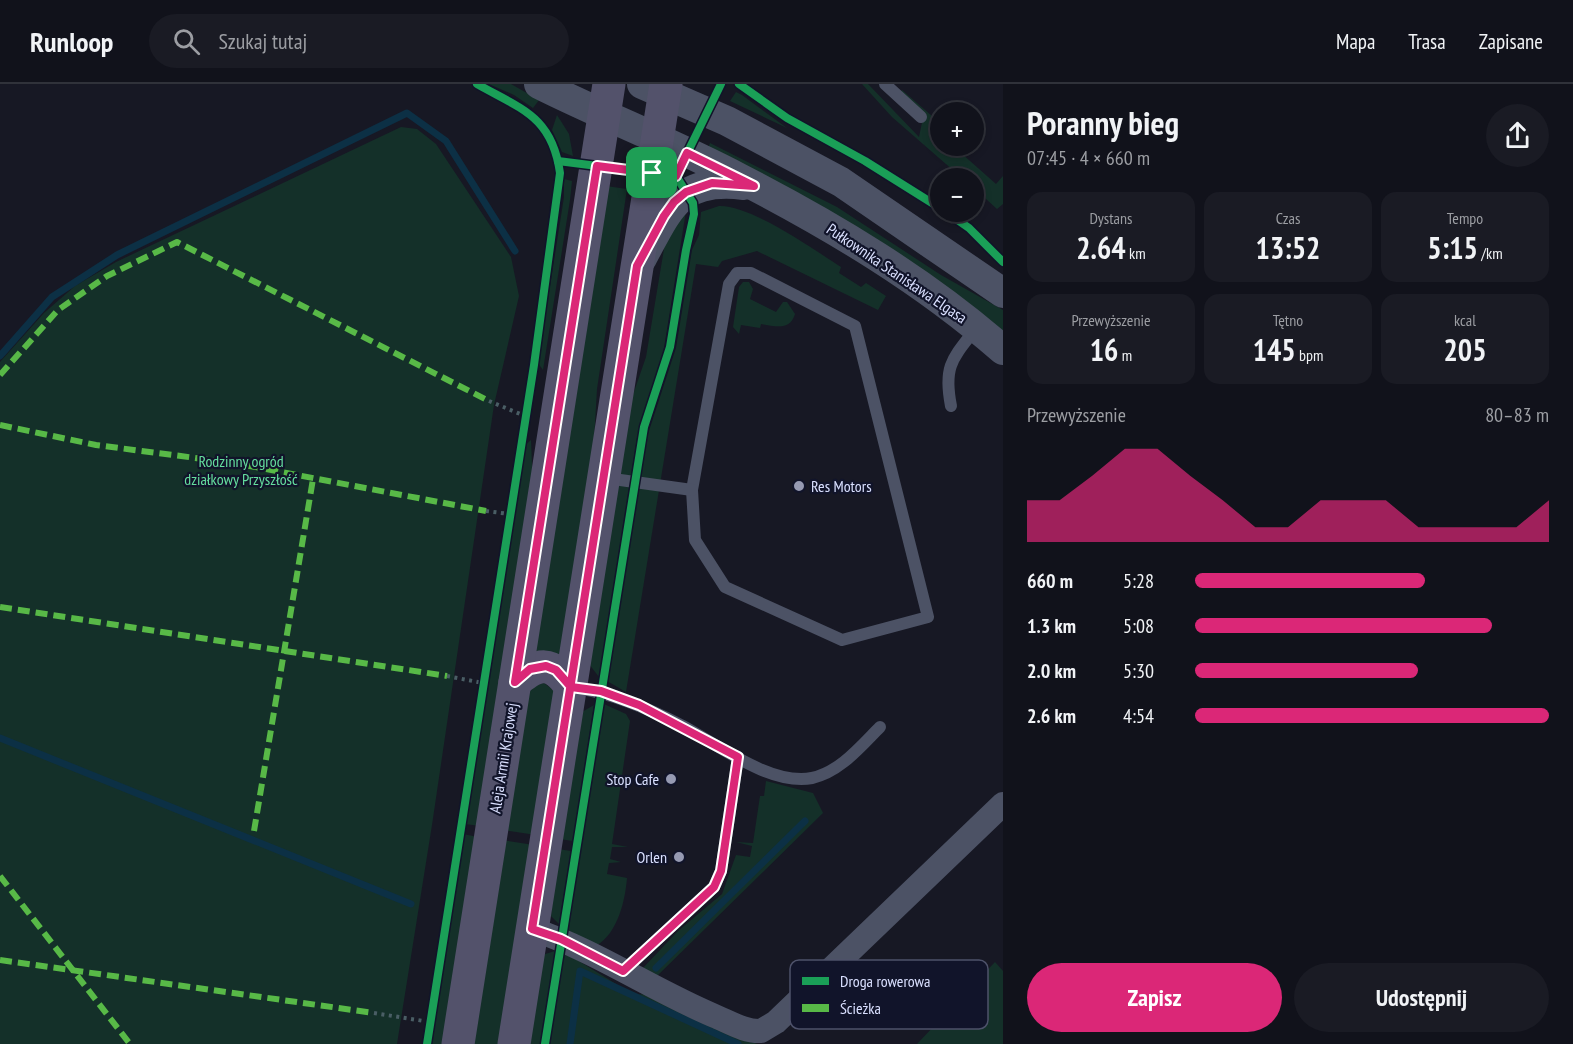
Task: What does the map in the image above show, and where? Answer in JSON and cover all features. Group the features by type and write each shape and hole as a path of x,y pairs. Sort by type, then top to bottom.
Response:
{"main road":[{"name":"Aleja Armii Krajowej","path":"458,1044 609,84"},
{"path":"514,1044 657,140 658,87"},
{"path":"515,682 530,669 546,666 556,670 571,687"}],"street":[{"path":"539,84 604,117 657,140"},
{"path":"658,87 841,182 1003,293"},
{"name":"Pułkownika Stanisława Elgasa","path":"657,140 754,186 852,239 935,295 1003,350"},
{"path":"637,266 669,209 686,192 712,183 754,186"},
{"path":"839,960 1003,804"},
{"path":"532,929 561,939 688,1005 754,1032 767,1029 790,1007"}],"lane":[{"path":"885,84 921,117"},
{"path":"738,273 752,273 855,327 928,617 842,640 724,587 695,540 692,490 729,284 738,273"},
{"path":"951,406 946,380 948,369 977,327"},
{"path":"605,477 692,490"},
{"path":"571,687 601,691 639,705 766,771 797,779 812,778 826,773 844,762 880,727"},
{"path":"623,971 714,887 721,871 738,757"}],"path":[{"path":"489,401 525,416"},
{"path":"486,511 509,514"},
{"path":"447,676 483,683"},
{"path":"374,1013 430,1022"}],"green space":[{"path":"489,84 511,84 539,100 533,108 514,95"},
{"path":"862,84 868,84 919,137 924,113 901,92 902,90 930,114 930,150 892,117"},
{"path":"736,92 742,95 787,128 730,101"},
{"path":"557,115 569,134 573,156 562,152 552,130"},
{"name":"Rodzinny ogród działkowy Przyszłość","path":"401,127 417,129 436,144 511,257 519,296 494,405 397,1044 0,1044 0,362 44,313 75,286 116,262"},
{"path":"710,143 837,207 941,275 1003,310 1003,336 707,151"},
{"path":"937,156 964,156 978,168 951,168"},
{"path":"984,173 996,184 1003,176 1003,204 997,209 984,197"},
{"path":"564,179 572,181 570,200 543,370 538,363 564,197"},
{"path":"606,186 627,189 597,389 591,491 564,662 534,659"},
{"path":"719,206 748,213 782,229 841,267 839,273 861,287 866,283 886,296 878,310 757,251 722,261 718,267 696,264 626,692 607,681 646,440 676,348 692,250 699,235 701,212"},
{"path":"686,211 663,354 637,438 599,677 589,664 625,418 646,357 667,231"},
{"path":"743,282 749,282 753,289 750,299 776,312 783,302 787,302 795,314 790,323 782,326 761,324 760,328 741,325 739,334 733,327 739,287"},
{"path":"531,440 533,491 480,826 465,824 524,446"},
{"path":"544,683 557,693 536,835 504,830 526,688"},
{"path":"604,704 626,714 630,721 612,844 628,847 612,847 610,859 621,862 609,863 607,874 627,878 622,906 615,925 604,940 596,946 568,930"},
{"path":"594,705 573,841 559,839 582,712"},
{"path":"766,781 813,793 823,813 656,977 642,969 678,931 722,894 736,855 750,857 752,846 736,842 753,843 760,796 764,796"},
{"path":"463,834 478,837 446,1044 430,1044"},
{"path":"502,840 534,845 503,1044 470,1044"},
{"path":"558,849 571,851 559,924 551,916"},
{"path":"555,951 540,1044 526,1044 542,955"},
{"path":"564,952 634,995 646,994 757,1044 550,1044"},
{"path":"995,962 1003,971 1003,1044 917,1044 931,1029 988,1029 988,969"}],"waterway":[{"path":"0,356 52,297 117,255 407,113 446,141 515,251"},
{"path":"0,738 411,904"},
{"path":"656,968 805,821"},
{"path":"570,1044 580,971 738,1044"}],"marked path":[{"path":"0,375 58,310 107,276 177,242 489,401"},
{"path":"0,425 96,445 234,463 486,511"},
{"path":"254,831 313,479"},
{"path":"0,607 447,676"},
{"path":"0,876 130,1044"},
{"path":"0,960 374,1013"}],"cycle path":[{"path":"427,1044 534,365 560,173 556,154 542,126 520,108 477,84"},
{"path":"676,176 721,84"},
{"path":"739,84 787,118 865,161 930,202"},
{"path":"558,161 676,176"},
{"path":"545,1044 644,427 670,347 694,214 693,203 676,176"},
{"path":"960,222 1003,262"}],"place":[{"name":"Res Motors","path":"799,486"},
{"name":"Stop Cafe","path":"671,779"},
{"name":"Orlen","path":"679,857"}],"route":[{"path":"652,173 597,166 515,682 530,669 546,666 556,670 571,687 601,691 639,705 738,757 721,871 714,887 623,971 561,939 532,929 571,687 605,477 637,266 664,216 674,202 686,192 697,186 712,183 726,182 754,186 687,153 676,176 652,173"}]}
